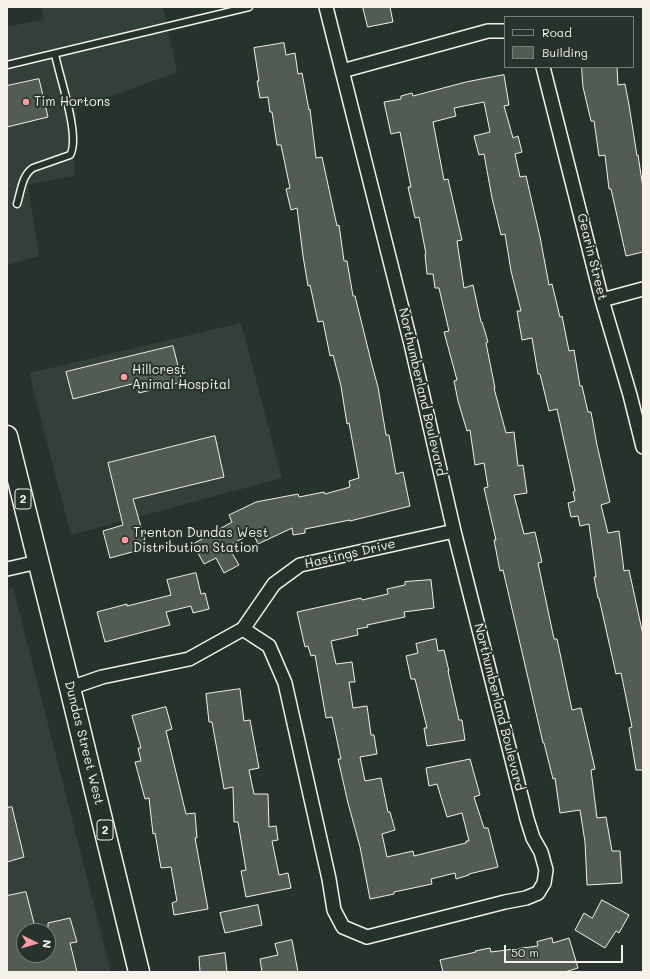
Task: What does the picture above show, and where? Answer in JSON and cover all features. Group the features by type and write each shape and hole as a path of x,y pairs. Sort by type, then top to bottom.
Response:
{"main road":[{"name":"2","path":"7,436 38,562"},
{"name":"Dundas Street West","path":"38,562 139,972"}],"street":[{"name":"Northumberland Boulevard","path":"243,629 270,646 285,683 329,879 334,910 343,928 367,936 526,898 538,893 544,883 546,870 541,852 532,838 527,819 454,531 411,344 326,7"},
{"path":"342,71 488,31 504,31"},
{"name":"Gearin Street","path":"543,68 602,300 630,395 643,447"},
{"path":"602,300 643,290"},
{"name":"Hastings Drive","path":"70,688 102,677 189,659 243,629 274,584 300,564 454,531"},
{"path":"7,570 38,562"}],"lane":[{"path":"7,65 249,7"},
{"path":"17,204 24,177 28,171 70,155 73,150 72,126 55,54"}],"shaded area":[{"path":"41,7 163,7 177,72 77,109 74,176 28,185 39,256 7,265 7,27 44,19"},
{"path":"241,323 282,478 71,535 29,373"},
{"path":"13,587 111,972 7,972 7,589"}],"building":[{"path":"363,7 390,7 393,22 368,27"},
{"path":"284,43 286,55 295,53 298,74 302,73 309,110 310,109 316,158 322,157 337,226 339,225 344,261 347,261 353,296 355,296 378,387 386,435 389,435 396,474 403,472 410,506 350,521 305,529 305,533 293,535 292,528 258,544 253,533 228,546 239,565 224,573 216,558 204,564 193,544 232,522 229,515 256,502 298,494 299,497 324,492 325,494 350,487 349,481 359,478 349,423 347,424 341,386 333,355 330,356 323,321 318,322 310,285 308,286 297,208 291,210 286,189 290,188 281,145 277,145 268,97 260,98 257,81 259,81 254,48"},
{"path":"582,68 617,68 618,85 625,84 643,188 643,252 626,256 611,189 609,189 605,155 599,156 594,121 591,121 583,87"},
{"path":"504,75 509,105 504,106 513,138 518,136 522,152 515,154 520,177 526,176 549,285 552,284 560,317 562,316 569,351 574,350 580,386 582,386 588,412 591,412 610,502 601,505 608,533 619,531 624,571 629,570 643,635 643,770 636,770 629,728 632,727 621,673 616,674 598,598 594,577 596,577 589,524 580,526 578,516 571,517 568,503 575,501 573,492 575,491 557,409 549,411 540,374 538,374 532,338 522,340 517,311 521,311 511,271 505,234 501,235 492,198 484,154 479,155 474,136 490,132 484,102 454,108 456,116 433,122 444,180 448,179 462,240 457,241 464,288 473,285 481,322 488,342 486,343 494,388 506,433 514,432 518,466 523,465 527,493 514,495 524,534 535,532 542,562 538,563 554,639 557,639 572,710 581,708 595,769 591,770 597,818 606,817 612,851 620,851 622,883 587,885 585,842 580,810 560,813 555,778 553,779 543,743 503,570 500,571 494,540 496,540 484,488 488,487 484,463 475,465 470,430 467,431 458,401 454,381 457,380 444,332 449,331 439,288 435,288 433,274 427,274 426,254 419,217 415,218 408,187 411,187 400,132 391,134 384,102 401,99 401,96 412,93 413,96 466,82"},
{"name":"Tim Hortons","path":"39,79 48,117 7,127 7,86"},
{"name":"Hillcrest Animal Hospital","path":"173,346 182,382 139,393 136,383 73,399 66,372"},
{"path":"215,436 224,477 133,499 147,548 110,558 103,531 123,525 108,463"},
{"path":"196,573 201,594 205,593 209,609 193,613 191,606 166,612 170,625 105,642 97,612 171,595 167,580"},
{"path":"431,580 434,608 404,612 405,617 367,625 368,627 357,629 358,635 331,641 336,664 352,662 355,682 349,682 353,708 367,706 371,735 374,735 377,754 360,757 365,781 381,778 388,812 390,812 395,830 382,834 387,857 413,851 414,856 469,841 462,813 447,817 437,784 429,786 426,768 470,759 480,795 474,797 484,828 488,828 498,867 469,874 456,879 455,873 431,879 432,884 370,899 360,847 338,759 341,759 332,717 326,718 315,655 311,656 308,646 305,647 297,612 361,598 362,600 388,594 387,589 405,585 405,582"},
{"path":"436,639 438,651 444,650 459,720 462,720 465,740 427,746 424,728 427,728 415,679 411,679 406,656 418,653 416,644"},
{"path":"240,689 244,721 250,720 259,768 249,770 254,794 268,794 269,827 276,826 278,840 272,841 279,875 288,873 291,888 246,897 241,871 246,870 238,822 234,822 233,787 224,789 212,722 209,722 206,694"},
{"path":"166,707 172,729 166,731 186,814 195,813 197,838 195,838 208,909 174,915 172,903 177,901 171,867 161,868 155,833 153,834 149,798 145,799 135,762 141,761 138,748 141,748 132,716"},
{"path":"12,807 24,857 7,862 7,808"},
{"path":"26,892 34,923 16,923 16,963 56,963 56,923 48,923 70,918 77,942 70,943 77,972 7,972 7,896"},
{"path":"602,900 629,915 619,933 616,931 605,948 575,930 584,913 592,918"},
{"path":"258,905 262,925 225,933 220,913"},
{"path":"552,938 553,943 569,938 578,968 565,972 443,972 440,960 490,948 491,952 538,946 537,942"},
{"path":"292,940 298,972 262,972 260,959 278,955 275,944"},
{"path":"225,953 227,972 200,972 199,957"}],"place":[{"name":"Tim Hortons","path":"26,102"},
{"name":"Hillcrest Animal Hospital","path":"124,377"},
{"name":"Trenton Dundas West Distribution Station","path":"125,540"}]}
